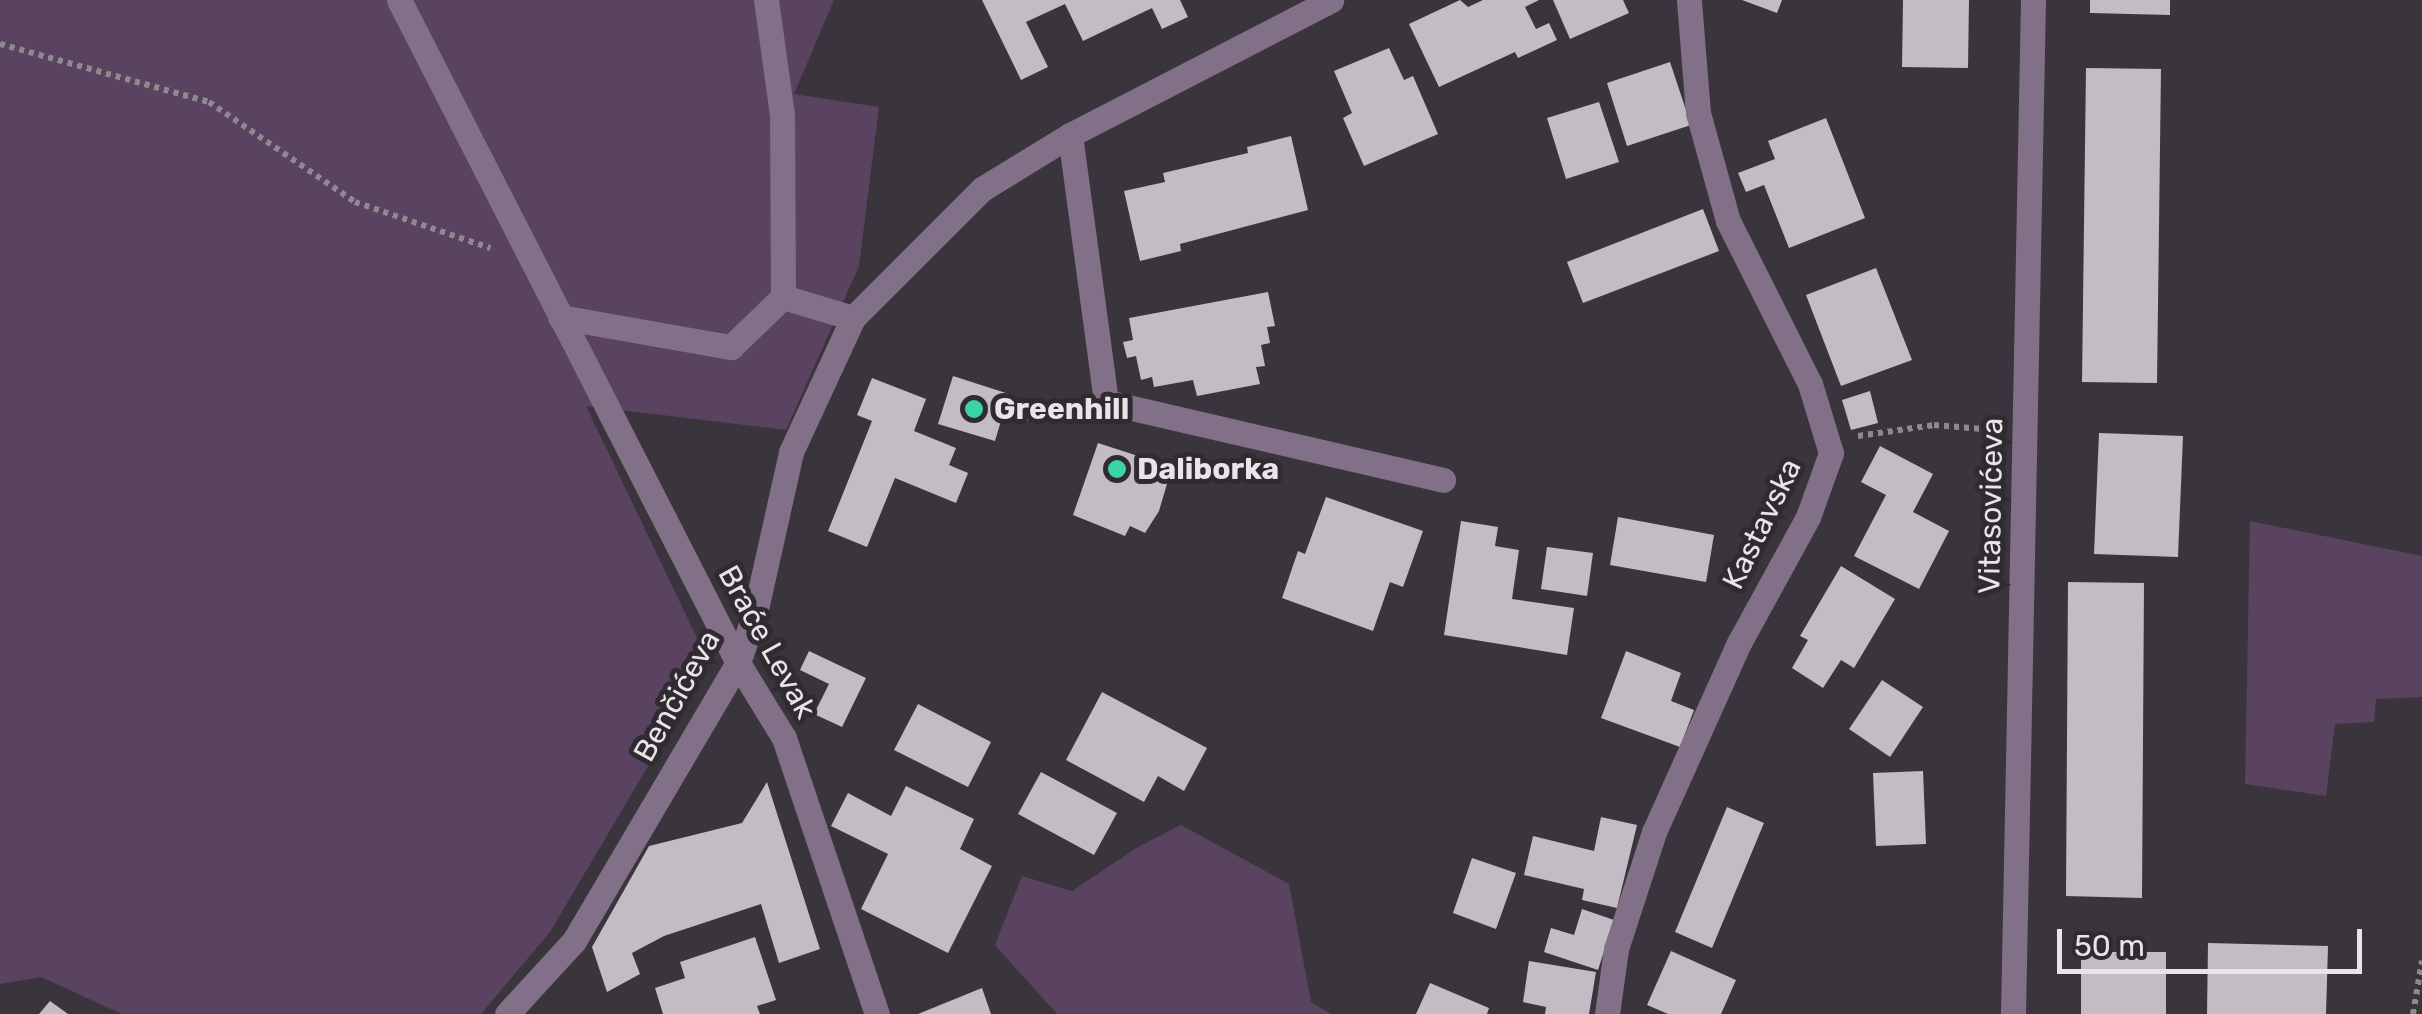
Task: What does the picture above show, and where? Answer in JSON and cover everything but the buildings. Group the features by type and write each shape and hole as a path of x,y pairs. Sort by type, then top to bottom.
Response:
{"street":[{"name":"Braće Levak","path":"400,0 738,663 784,738 877,1014"},
{"path":"560,317 731,348 783,297 782,115 766,0"},
{"name":"Benčićeva","path":"507,1014 574,941 738,663 756,609 791,452 853,318 982,189 1070,135 1330,0"},
{"name":"Kastavska","path":"1606,1014 1616,950 1654,832 1740,643 1808,517 1831,453 1810,384 1728,221 1698,113 1689,0"},
{"name":"Vitasovićeva","path":"2013,1014 2033,0"},
{"path":"1070,135 1106,402 1442,480"},
{"path":"783,297 853,318"}],"path":[{"path":"0,44 208,102 355,202 533,264"},
{"path":"1828,441 1934,425 2025,432"},
{"path":"2412,1014 2422,960"}],"shaded area":[{"path":"0,0 834,0 794,94 879,107 859,266 786,430 586,406 709,663 550,932 481,1014 122,1014 41,977 0,984"},
{"path":"2250,521 2422,556 2422,697 2376,699 2374,722 2335,724 2326,796 2245,784"},
{"path":"1181,825 1289,884 1311,1002 1331,1014 1057,1014 995,945 1022,876 1072,891 1138,847"}],"place":[{"name":"Greenhill","path":"974,409"},
{"name":"Daliborka","path":"1117,469"}]}
